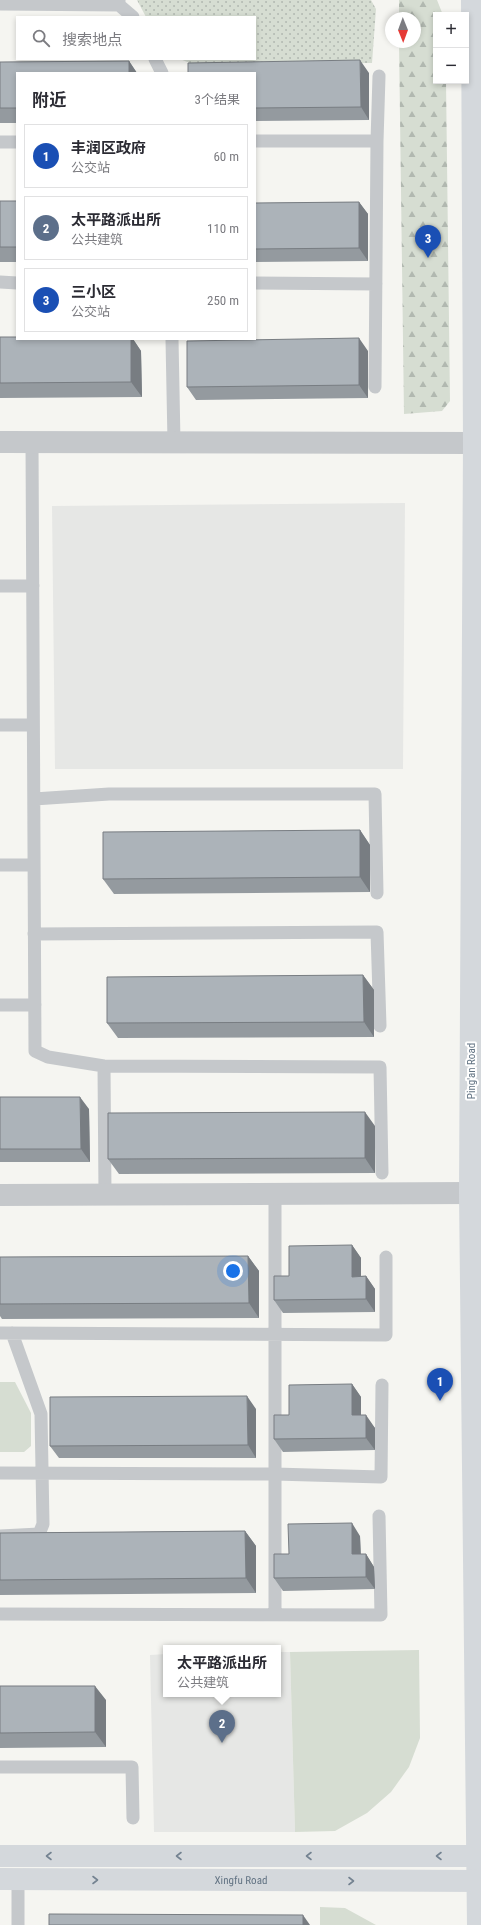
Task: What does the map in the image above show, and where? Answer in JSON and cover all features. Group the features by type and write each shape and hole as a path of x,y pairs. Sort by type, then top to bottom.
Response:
{"street":[{"name":"Ping'an Road","path":"472,0 477,380 474,443 470,1193 480,1856 478,1925"},
{"path":"0,442 474,443"},
{"path":"0,1195 470,1193"},
{"path":"0,1856 480,1856"},
{"name":"Xingfu Road","path":"9,1879 480,1881"}],"lane":[{"path":"0,4 119,2 132,16"},
{"path":"156,60 162,72"},
{"path":"375,387 376,141 379,76"},
{"path":"256,141 376,141"},
{"path":"0,142 16,142"},
{"path":"0,282 16,282"},
{"path":"256,283 376,284"},
{"path":"172,340 174,442"},
{"path":"32,442 35,1051 48,1057 104,1066 380,1066 382,1173"},
{"path":"0,586 33,586"},
{"path":"0,725 33,725"},
{"path":"34,799 109,794 376,794 377,893"},
{"path":"0,865 33,865"},
{"path":"34,934 377,932 380,1026"},
{"path":"0,1005 35,1005"},
{"path":"104,1066 105,1194"},
{"path":"275,1194 275,1613"},
{"path":"0,1536 38,1534 43,1524 44,1473 41,1414 6,1333 386,1335 386,1257"},
{"path":"0,1473 275,1474 381,1477 382,1384"},
{"path":"0,1614 275,1613 381,1615 379,1516"},
{"path":"0,1767 132,1767 133,1818"},
{"path":"9,1879 18,1925"}],"shaded area":[{"path":"405,503 403,769 55,769 52,506"},
{"path":"281,1652 290,1652 295,1832 154,1832 150,1655 163,1654 163,1697 281,1697"}],"green space":[{"path":"137,0 371,0 376,9 372,63 192,64 182,60 256,60 256,16 145,16"},
{"path":"399,0 437,0 442,12 433,12 433,84 446,84 450,401 442,411 404,414 399,48 421,48 421,12 399,12"},
{"path":"0,1382 15,1382 31,1413 31,1446 24,1452 0,1452"},
{"path":"419,1650 420,1738 409,1767 391,1792 367,1813 335,1831 295,1832 290,1652"},
{"path":"320,1907 345,1908 376,1925 320,1925"}],"building":[{"path":"360,60 361,107 256,108 256,72 188,72 188,63"},
{"path":"129,61 129,72 16,72 16,108 0,108 0,62"},
{"path":"0,201 16,201 16,247 0,247"},
{"path":"359,202 359,248 256,249 256,203"},
{"path":"0,337 16,337 16,340 131,340 131,382 0,383"},
{"path":"359,338 359,385 187,387 187,341"},
{"path":"360,830 360,877 103,879 103,832"},
{"path":"363,975 364,1022 107,1023 107,977"},
{"path":"0,1097 80,1097 81,1149 0,1149"},
{"path":"365,1112 365,1158 108,1159 108,1113"},
{"path":"352,1245 352,1277 366,1276 366,1299 274,1300 274,1276 289,1276 289,1246"},
{"path":"248,1256 249,1303 0,1304 0,1257"},
{"path":"352,1384 352,1415 366,1415 366,1438 274,1439 274,1415 289,1415 289,1385"},
{"path":"247,1396 248,1445 50,1446 50,1397"},
{"path":"352,1523 352,1554 366,1554 366,1577 274,1578 274,1554 289,1554 288,1524"},
{"path":"245,1531 246,1578 0,1580 0,1533"},
{"path":"0,1686 95,1686 95,1732 0,1733"},
{"path":"49,1914 303,1915 303,1925 49,1925"}],"place":[{"name":"三小区","path":"428,258"},
{"name":"丰润区政府","path":"440,1401"},
{"name":"太平路派出所","path":"222,1743"}]}
